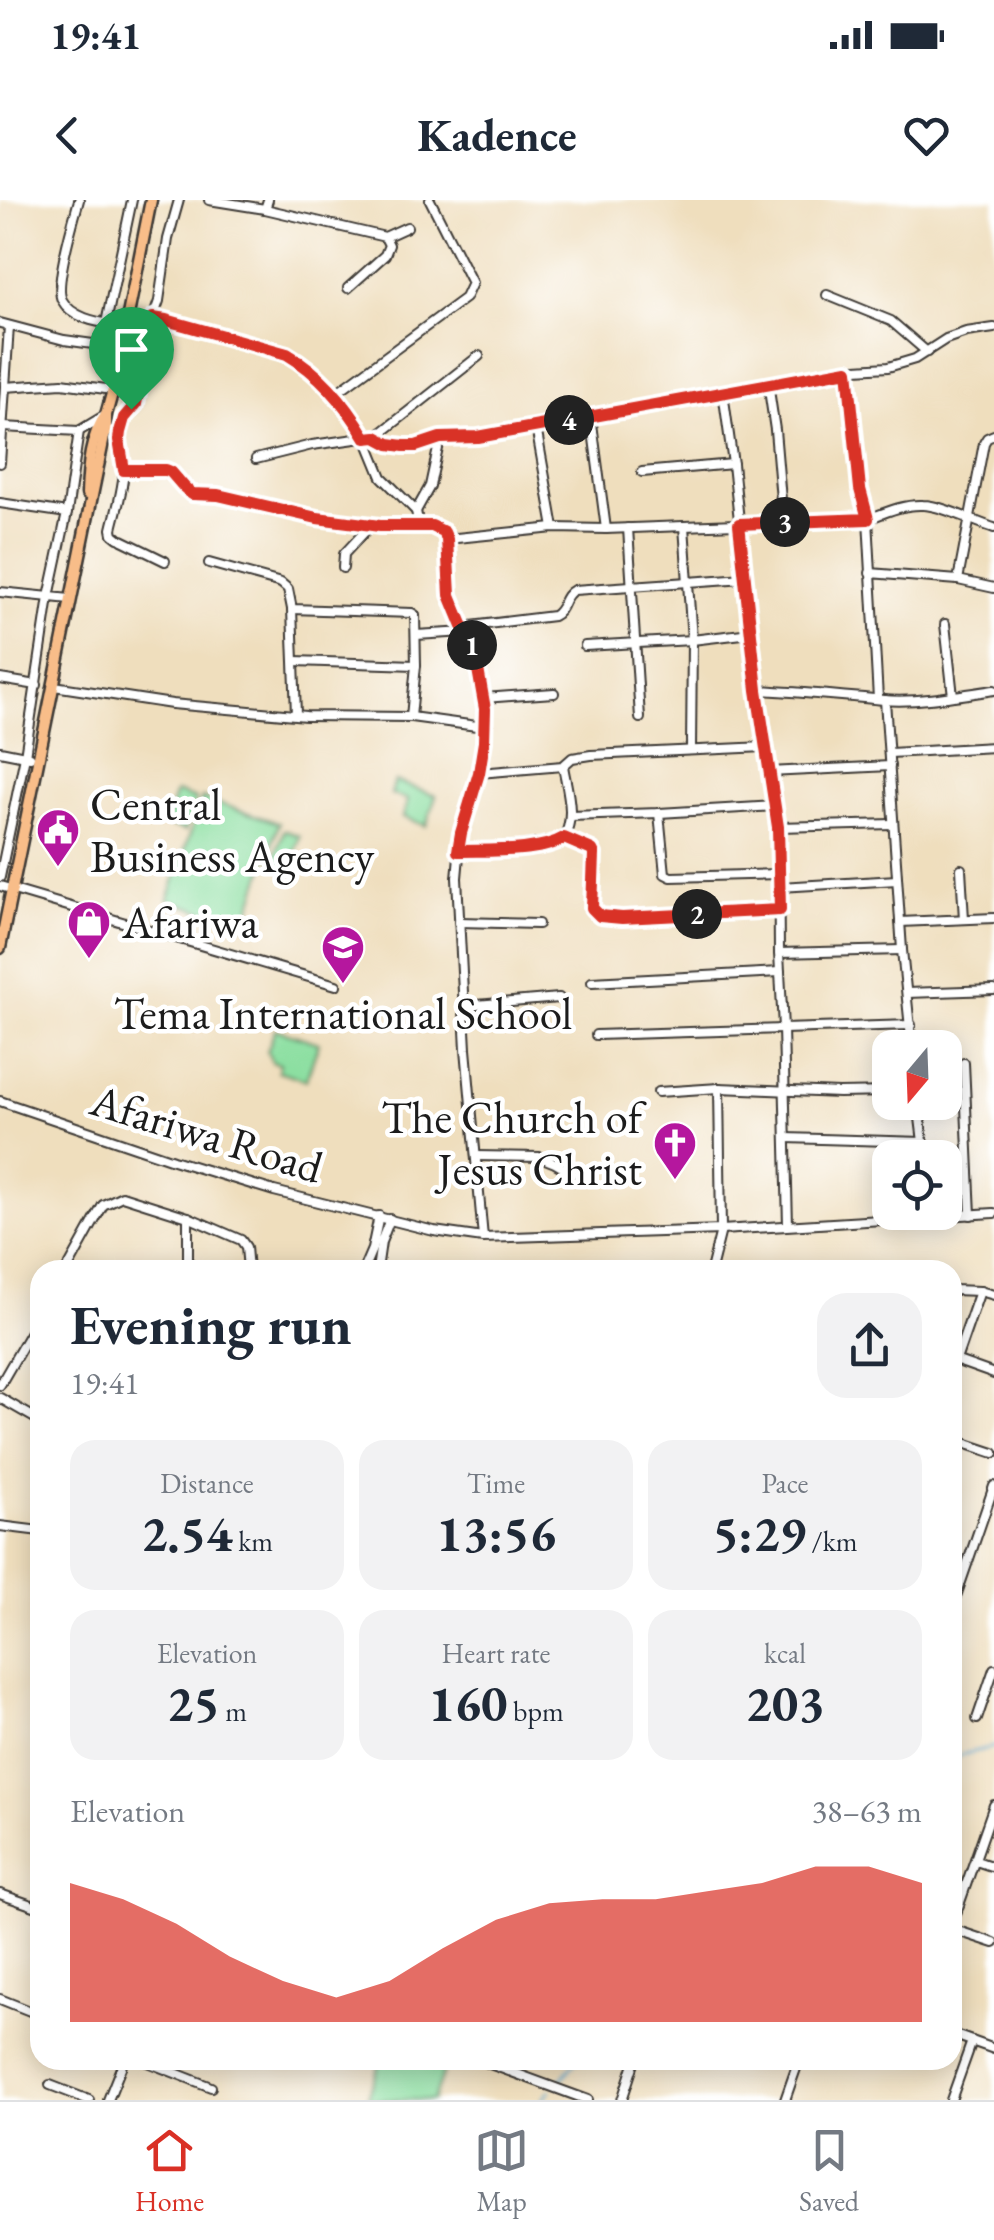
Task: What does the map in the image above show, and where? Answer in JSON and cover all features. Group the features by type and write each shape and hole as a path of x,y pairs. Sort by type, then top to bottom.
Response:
{"highway":[{"path":"0,948 90,504 87,491 92,445 97,428 106,421 151,200"}],"street":[{"path":"79,200 64,256 61,300 76,313 126,327"},
{"path":"106,323 132,200"},
{"path":"165,561 120,539 112,529 124,470 119,440 124,418 136,404 179,200"},
{"path":"209,200 261,204 385,237 407,227"},
{"path":"336,393 465,298 472,283 430,200"},
{"path":"348,288 385,255 389,246 385,237"},
{"path":"828,295 891,320 927,352"},
{"path":"153,318 287,354 299,361 336,393 371,437 382,477 416,511 419,526"},
{"path":"0,464 4,324 64,340 122,348"},
{"path":"371,437 389,444 416,446 440,438 478,437 768,383 888,367 915,360 946,339 994,328"},
{"path":"256,458 371,437 479,356"},
{"path":"848,370 860,489 868,519 910,1030"},
{"path":"5,387 62,383 113,390"},
{"path":"768,383 783,522"},
{"path":"724,392 757,690 778,827 788,1225"},
{"path":"591,416 606,529"},
{"path":"2,421 80,432 106,421 119,440"},
{"path":"536,426 554,528"},
{"path":"0,877 25,756 80,432"},
{"path":"958,580 984,444 994,434"},
{"path":"416,511 430,486 440,438"},
{"path":"642,472 734,464"},
{"path":"124,470 171,472 192,494 218,495 286,512 371,525 419,526 444,532 450,595 476,658 484,698 479,773 458,851 464,1006 483,1238"},
{"path":"69,502 90,504"},
{"path":"0,503 67,513"},
{"path":"447,539 554,528 868,519 921,504 994,528"},
{"path":"343,568 344,554 371,525"},
{"path":"684,526 692,640 691,749"},
{"path":"628,528 640,718"},
{"path":"209,563 288,588 296,714"},
{"path":"870,572 958,580 994,588"},
{"path":"416,635 553,616 574,590 745,578"},
{"path":"0,594 70,599"},
{"path":"292,609 412,613 417,619 411,717"},
{"path":"944,624 952,696"},
{"path":"585,646 751,633"},
{"path":"295,661 416,664"},
{"path":"0,679 37,685"},
{"path":"54,686 172,704 296,714 411,717 484,727"},
{"path":"757,690 882,700 994,690"},
{"path":"484,698 554,692"},
{"path":"479,773 563,766 572,758 591,754 765,747"},
{"path":"890,753 994,747"},
{"path":"0,751 40,759"},
{"path":"458,851 552,844 564,838 570,816 563,766"},
{"path":"769,772 890,766"},
{"path":"570,816 776,806"},
{"path":"659,814 665,874 671,877 780,874"},
{"path":"778,827 893,824"},
{"path":"564,838 594,854 592,908 600,916 780,910"},
{"path":"961,869 964,919"},
{"path":"780,887 897,880"},
{"path":"0,886 336,984"},
{"path":"900,922 994,918"},
{"path":"459,922 538,924"},
{"path":"779,953 902,950"},
{"path":"592,982 780,972"},
{"path":"907,993 994,990"},
{"path":"464,1006 559,998"},
{"path":"596,1034 910,1025"},
{"path":"964,1063 971,1215"},
{"path":"714,1260 721,1230 720,1088"},
{"path":"658,1092 720,1088 872,1092"},
{"name":"Afariwa Road","path":"0,1101 274,1191 434,1231 483,1238 721,1230 872,1219"},
{"path":"786,1138 872,1140"},
{"path":"476,1156 540,1157 572,1174"},
{"path":"72,1260 103,1206 122,1196 188,1217 241,1240 247,1260"},
{"name":"Afariwa Road","path":"962,1215 994,1213"},
{"path":"367,1260 379,1216"},
{"path":"188,1217 188,1260"},
{"path":"379,1260 390,1219"},
{"path":"962,1291 994,1295"},
{"path":"962,1339 980,1292"},
{"path":"0,1385 30,1333"},
{"path":"962,1363 994,1374"},
{"path":"0,1398 30,1415"},
{"path":"962,1443 994,1454"},
{"path":"962,1579 994,1486"},
{"path":"0,1526 30,1530"},
{"path":"977,1720 994,1669"},
{"path":"962,1900 994,1805"},
{"path":"976,1861 994,1867"},
{"path":"0,1894 30,1904"},
{"path":"962,1931 994,1943"},
{"path":"0,1999 30,2011"},
{"path":"962,2038 994,2049"},
{"path":"962,2069 972,2041"},
{"path":"108,2100 120,2070"},
{"path":"168,2070 211,2087"},
{"path":"506,2070 588,2100"},
{"path":"622,2100 632,2070"},
{"path":"774,2100 786,2098 796,2070"},
{"path":"951,2100 962,2070"},
{"path":"50,2085 88,2100"}],"green space":[{"path":"395,781 436,796 426,826 403,817 408,800 391,794"},
{"path":"176,792 196,799 185,831 165,824"},
{"path":"202,798 279,823 245,925 168,900"},
{"path":"284,830 300,836 289,870 272,864"},
{"path":"275,1029 319,1043 306,1080 278,1071 280,1064 272,1062 267,1052"},
{"path":"378,2070 444,2070 433,2100 367,2100"}],"waterway":[{"path":"962,1755 994,1747"},
{"path":"557,2084 569,2070"},
{"path":"542,2100 551,2090"}],"place":[{"name":"Central Business Agency","path":"58,868"},
{"name":"Afariwa","path":"89,960"},
{"name":"Tema International School","path":"343,985"},
{"name":"The Church of Jesus Christ","path":"675,1181"}],"route":[{"path":"153,318 287,354 336,393 366,438 376,437 395,445 416,446 440,438 478,437 848,370 860,489 868,519 739,524 757,690 776,806 780,910 600,916 592,908 592,850 564,838 552,844 458,851 479,773 485,709 472,644 450,595 444,532 432,526 380,526 317,518 218,495 192,494 166,470 124,470 119,440 124,418 131,409 136,404 153,318"}]}
